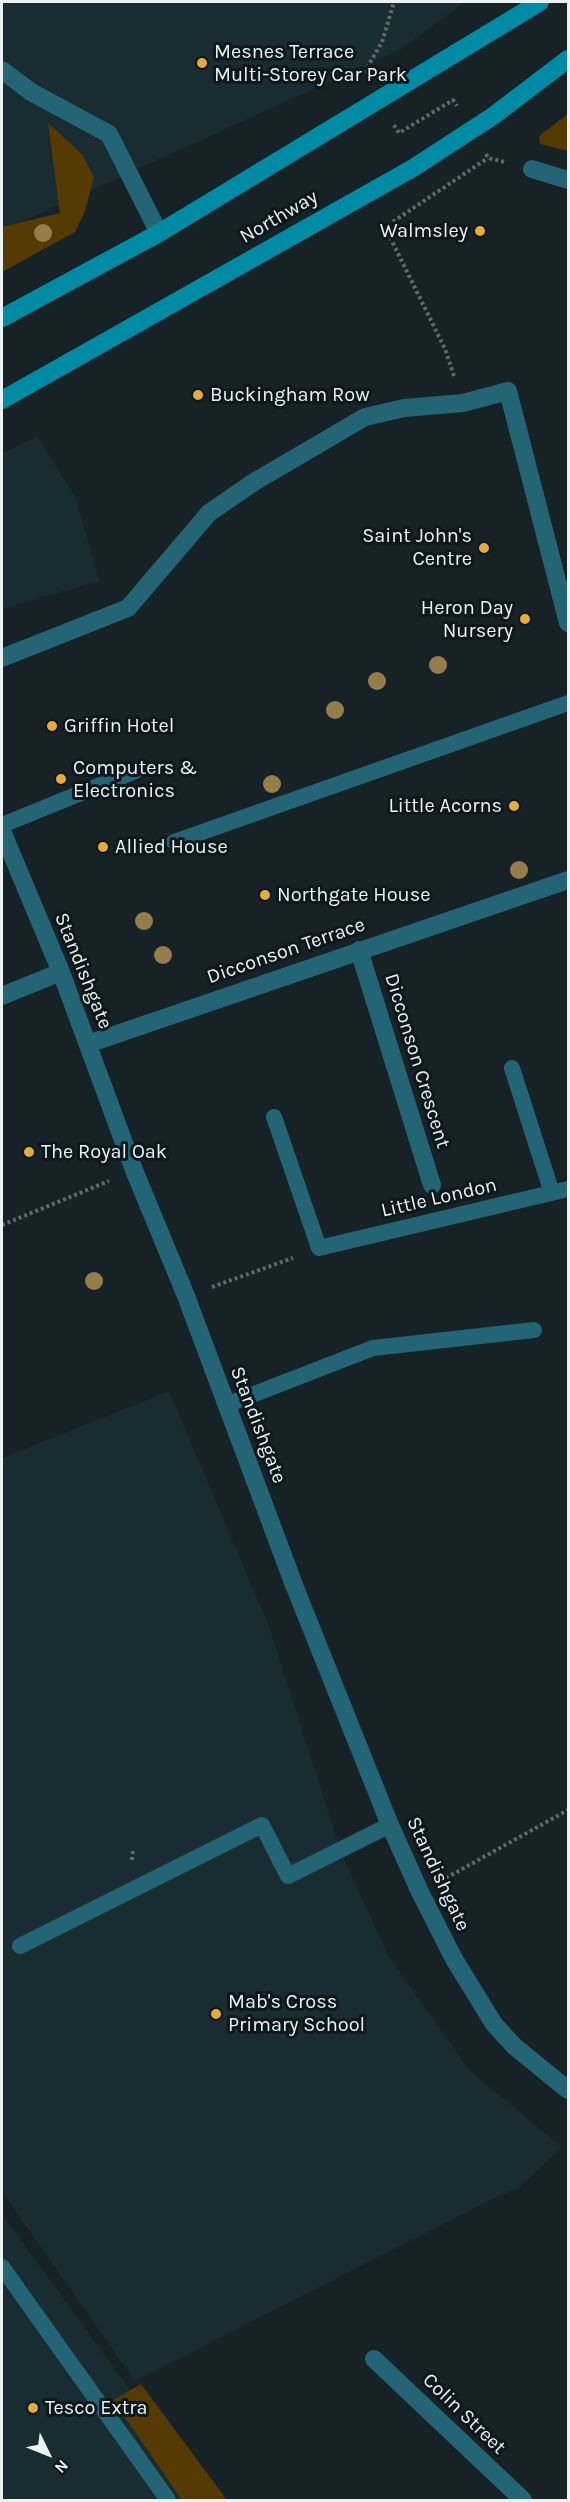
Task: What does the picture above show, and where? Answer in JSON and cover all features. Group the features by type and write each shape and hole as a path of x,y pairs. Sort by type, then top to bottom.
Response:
{"main road":[{"path":"2,318 159,233 540,2"},
{"name":"Northway","path":"2,400 413,168 493,117 568,59"}],"street":[{"path":"2,70 32,92 109,134 159,233"},
{"path":"532,169 568,180"},
{"path":"2,658 128,608 208,513 254,482 365,417 404,408 463,403 508,391 568,623"},
{"name":"Standishgate","path":"2,831 61,972 134,1170 186,1296 294,1585 390,1825 420,1892 454,1959 494,2024 514,2046 568,2090"},
{"name":"Dicconson Terrace","path":"88,1044 568,880"},
{"name":"Dicconson Crescent","path":"359,950 432,1185"},
{"path":"2,996 61,972"},
{"name":"Colin Street","path":"374,2359 523,2500"}],"lane":[{"path":"174,842 568,703"},
{"path":"2,825 135,771"},
{"path":"512,1068 560,1191"},
{"path":"274,1116 319,1248"},
{"name":"Little London","path":"319,1248 560,1191"},
{"path":"226,1405 373,1348 534,1330"},
{"path":"20,1946 262,1825 288,1876 390,1825"},
{"path":"2,2267 168,2500"}],"path":[{"path":"363,74 382,42 394,2"},
{"path":"399,133 453,100"},
{"path":"463,403 445,349 385,226 488,158"},
{"path":"2,1225 134,1170"},
{"path":"186,1296 319,1248"},
{"path":"420,1892 568,1810"}],"shaded area":[{"path":"2,2 465,2 401,49 2,231"},
{"path":"568,114 568,151 540,144 539,136"},
{"path":"48,123 82,154 94,177 85,211 75,232 2,272 2,227 60,213"},
{"path":"37,436 76,498 99,581 2,609 2,454"},
{"name":"Mab's Cross Primary School","path":"169,1391 268,1624 343,1857 389,1957 470,2071 562,2147 519,2188 500,2195 135,2381 2,2192 2,1458"},
{"path":"2,2214 180,2459 207,2500 2,2500"},
{"path":"141,2384 227,2500 182,2500 113,2400"}],"place":[{"name":"Mesnes Terrace Multi-Storey Car Park","path":"202,63"},
{"name":"Walmsley","path":"480,231"},
{"name":"Buckingham Row","path":"198,395"},
{"name":"Saint John's Centre","path":"484,548"},
{"name":"Heron Day Nursery","path":"525,619"},
{"name":"Griffin Hotel","path":"52,726"},
{"name":"Computers & Electronics","path":"61,779"},
{"name":"Little Acorns","path":"514,806"},
{"name":"Allied House","path":"103,847"},
{"name":"Northgate House","path":"265,895"},
{"name":"The Royal Oak","path":"29,1152"},
{"name":"Mab's Cross Primary School","path":"216,2014"},
{"name":"Tesco Extra","path":"33,2408"}]}
